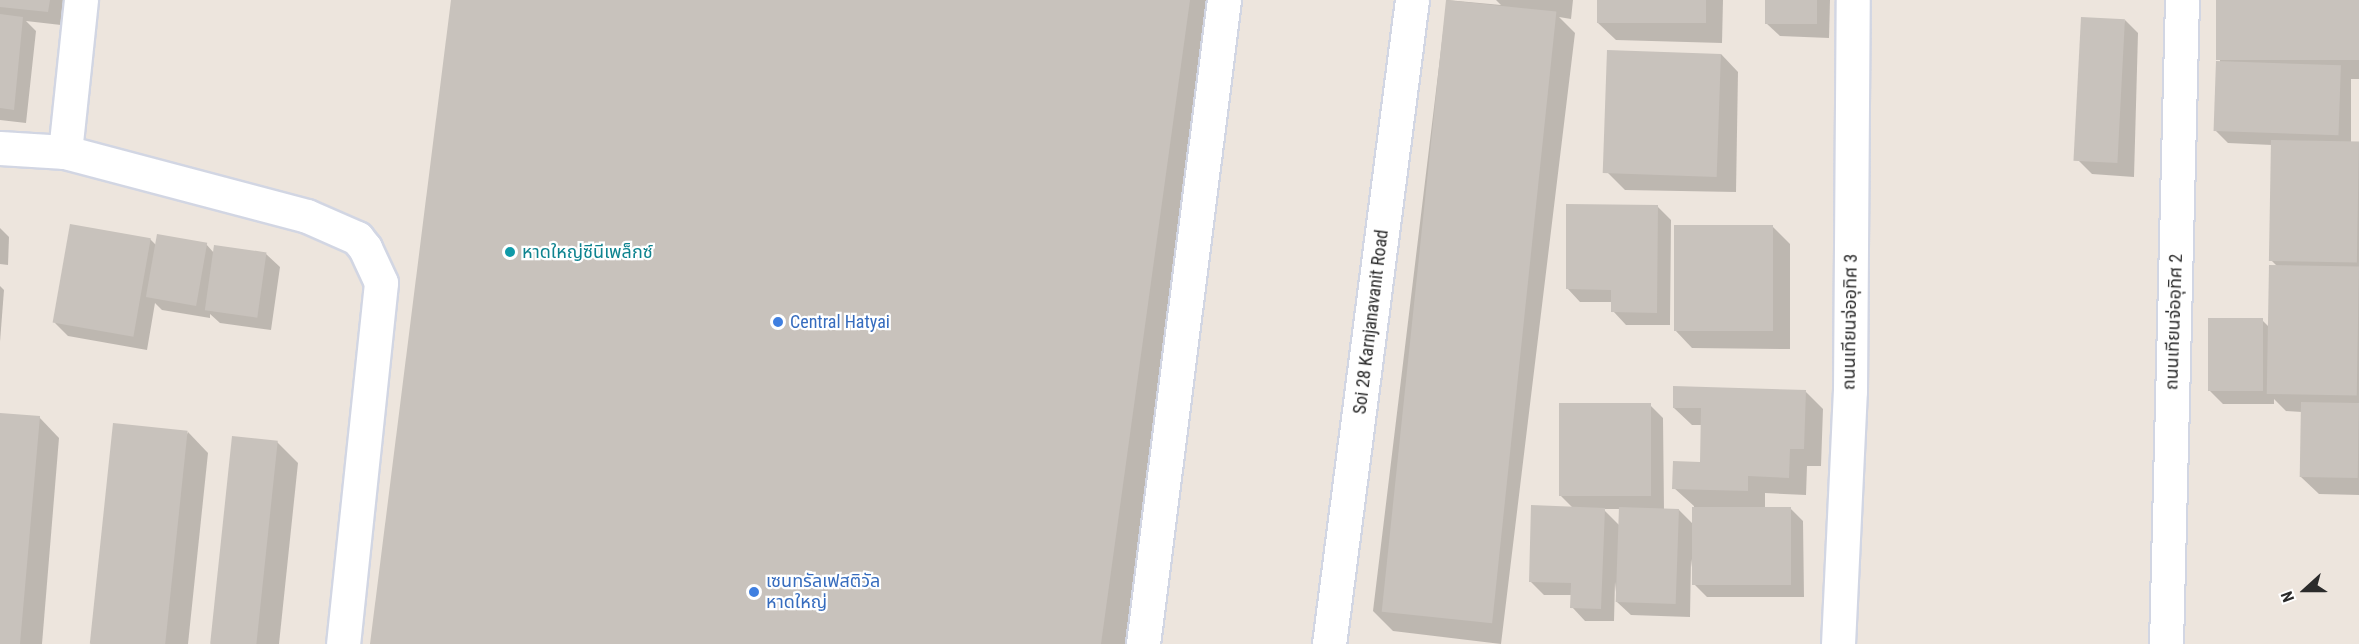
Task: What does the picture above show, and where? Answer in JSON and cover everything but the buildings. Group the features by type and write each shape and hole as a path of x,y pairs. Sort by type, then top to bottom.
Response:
{"street":[{"path":"65,152 81,0"},
{"path":"1143,644 1224,0"},
{"name":"Soi 28 Karnjanavanit Road","path":"1329,644 1412,0"},
{"name":"ถนนเทียนจ่ออุทิศ 3","path":"1838,644 1850,391 1853,0"},
{"name":"ถนนเทียนจ่ออุทิศ 2","path":"2166,644 2182,0"},
{"path":"0,148 65,152 307,216 357,238 365,248 381,284 343,644"}],"place":[{"name":"หาดใหญ่ซีนีเพล็กซ์","path":"510,252"},
{"name":"Central Hatyai","path":"778,322"},
{"name":"เซนทรัลเฟสติวัล หาดใหญ่","path":"754,592"}]}
